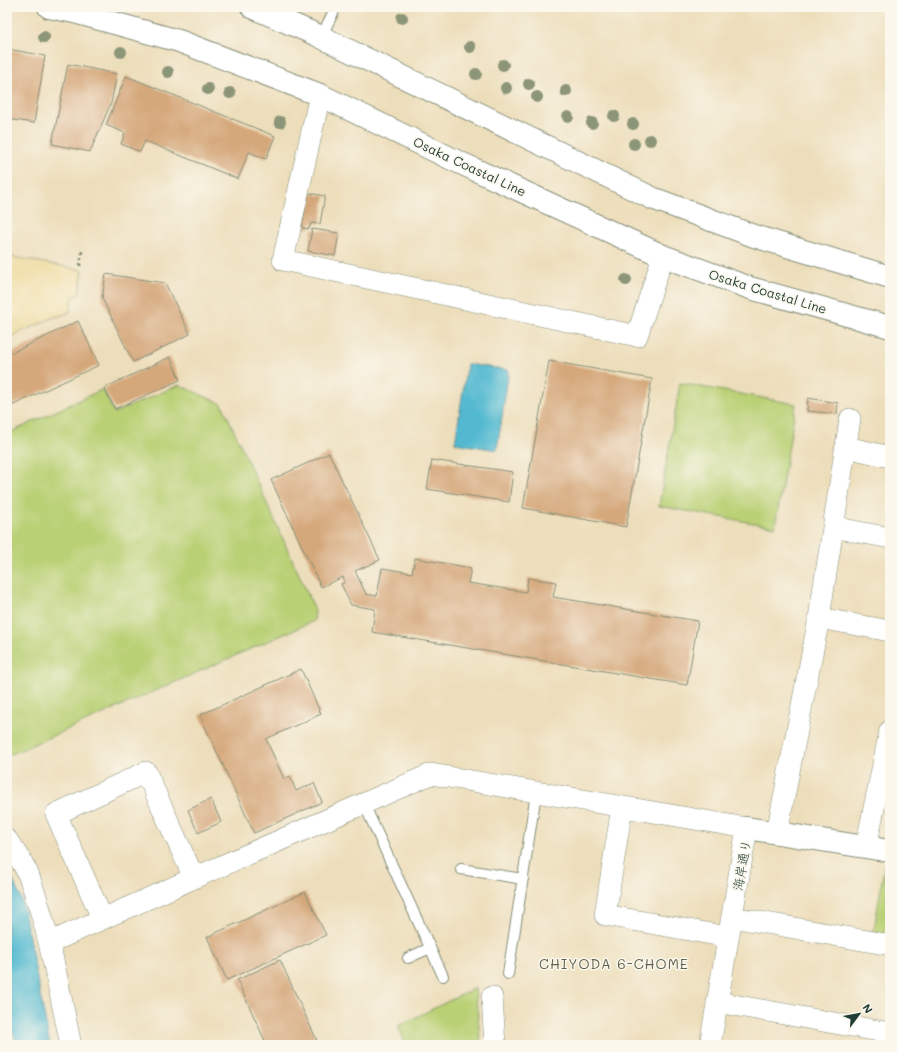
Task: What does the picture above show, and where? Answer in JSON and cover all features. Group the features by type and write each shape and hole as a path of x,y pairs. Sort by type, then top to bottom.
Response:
{"main road":[{"name":"Osaka Coastal Line","path":"49,7 74,12 179,41 320,95 454,160 663,256 750,288 890,327"},
{"path":"252,7 321,37 652,198 754,236 890,277"},
{"name":"海岸通り","path":"747,828 890,851"}],"street":[{"path":"320,95 283,260 637,336 663,256"},
{"path":"777,833 819,618 850,419"},
{"path":"846,447 890,456"},
{"path":"833,527 890,538"},
{"path":"819,618 890,630"},
{"path":"866,847 890,731"},
{"path":"102,918 56,814 146,772 194,878"},
{"path":"49,943 102,918 431,774 747,828"},
{"path":"622,807 605,915 728,937"},
{"name":"海岸通り","path":"710,1045 747,828"},
{"path":"7,840 22,861 31,881 49,943 71,1045"},
{"path":"732,916 890,945"},
{"path":"492,997 495,1045"},
{"path":"717,1002 890,1034"}],"lane":[{"path":"321,37 336,7"},
{"path":"508,974 536,793"},
{"path":"364,804 443,976"},
{"path":"462,869 523,879"},
{"path":"408,958 430,948"}],"path":[{"path":"80,266 82,251"}],"green space":[{"path":"680,383 796,404 775,527 659,506"},
{"path":"179,385 222,404 315,610 314,621 7,756 7,434 103,389 114,413"},
{"path":"885,862 890,863 890,939 873,936"},
{"path":"475,988 481,1045 406,1045 398,1026"}],"sand":[{"path":"7,256 83,270 79,295 73,297 70,312 58,317 57,316 7,338"}],"water":[{"path":"467,364 509,370 497,450 455,443"},
{"path":"7,867 22,901 50,1045 17,1045 7,1015"}],"building":[{"path":"8,49 45,56 34,123 7,119"},
{"path":"68,64 117,74 111,103 90,152 52,144"},
{"path":"126,76 275,136 266,159 249,152 238,179 145,141 140,152 121,144 125,133 106,125"},
{"path":"308,193 325,196 320,224 311,223 309,229 302,228"},
{"path":"312,229 339,233 335,256 308,251"},
{"path":"106,274 165,283 190,334 133,362 102,298"},
{"path":"78,321 99,365 7,408 7,355"},
{"path":"170,357 180,380 115,409 104,388"},
{"path":"549,361 652,379 626,527 523,508"},
{"path":"808,398 838,403 837,414 807,411"},
{"path":"329,453 380,560 355,571 366,594 377,596 382,568 412,573 415,558 471,568 468,583 526,592 528,578 556,582 553,597 698,621 687,685 372,632 375,609 351,605 341,584 345,582 343,577 321,587 271,480"},
{"path":"432,460 513,472 509,502 427,489"},
{"path":"301,669 321,714 266,739 284,779 290,776 296,791 314,783 322,802 254,833 200,715"},
{"path":"211,799 221,822 198,833 188,810"},
{"path":"305,892 326,935 227,980 207,937"},
{"path":"280,960 319,1045 267,1045 237,980"}],"district":[{"name":"CHIYODA 6-CHOME","path":"614,963"}]}
